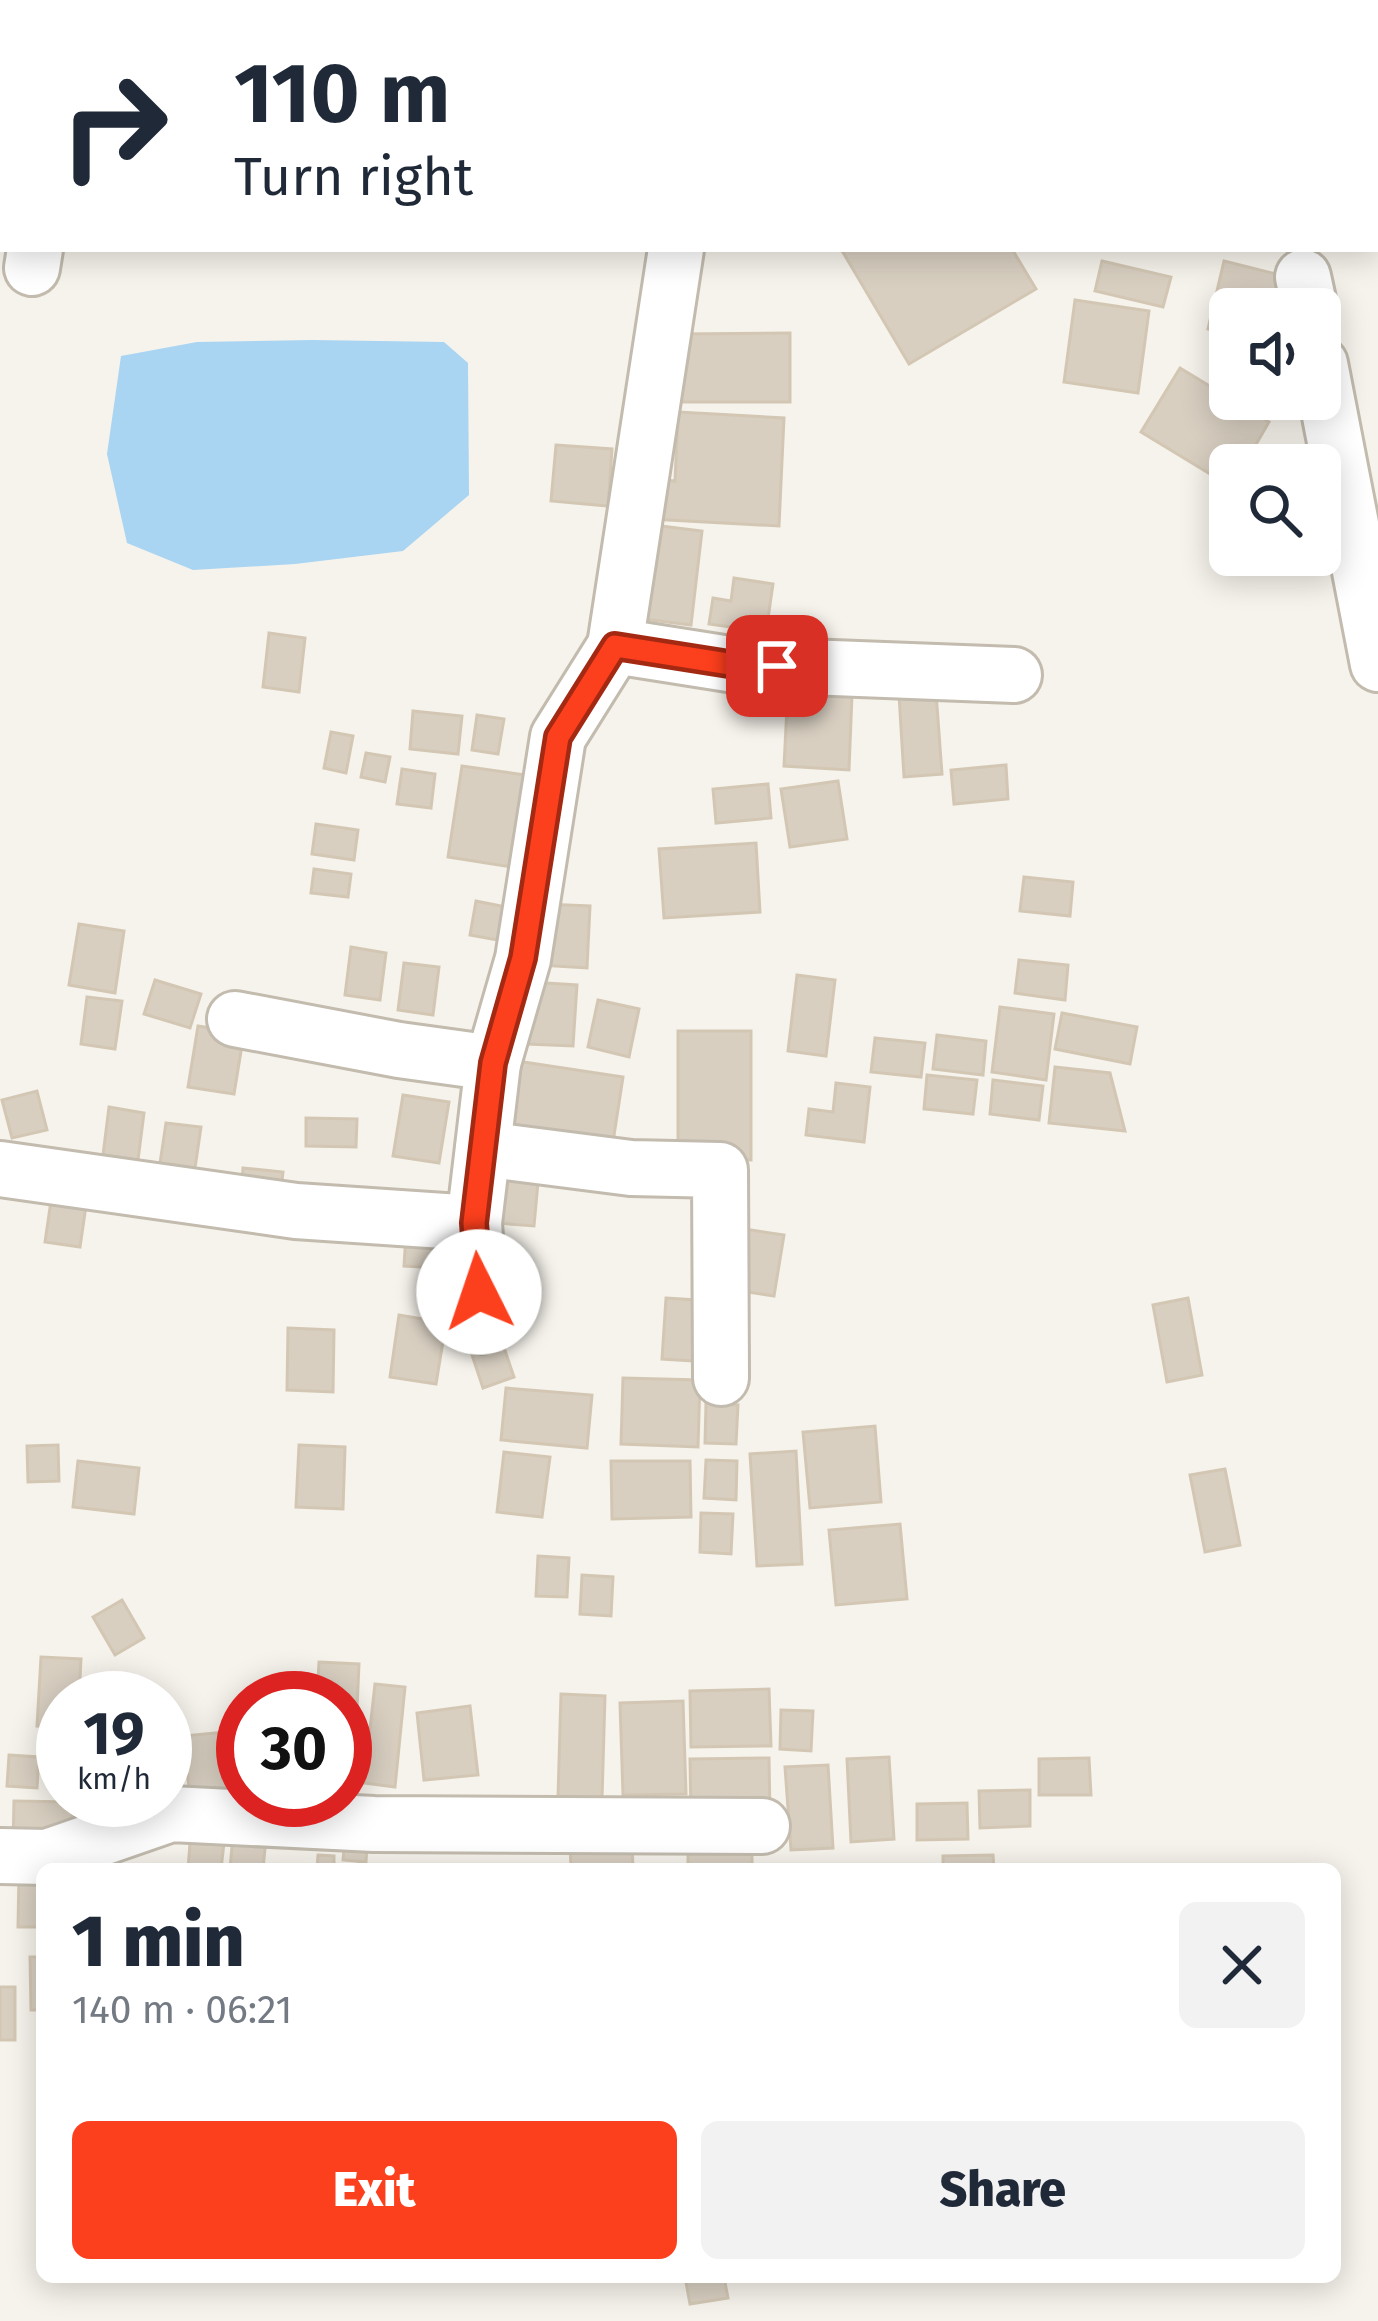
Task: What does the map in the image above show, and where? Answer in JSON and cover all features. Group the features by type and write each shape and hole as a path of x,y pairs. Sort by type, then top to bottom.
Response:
{"street":[{"path":"481,1326 474,1223 493,1063 523,958 558,737 615,646 676,252"},
{"path":"1331,420 1378,664"},
{"path":"615,646 729,664 1014,675"},
{"path":"235,1019 493,1063"},
{"path":"483,1149 631,1168 720,1170 721,1378"},
{"path":"0,1168 296,1211 474,1223"},
{"path":"0,1856 47,1857 171,1814 374,1824 762,1826"}],"water":[{"path":"197,342 444,342 468,363 469,495 403,551 193,570 127,543 107,454 121,356"}],"building":[{"path":"843,252 1014,252 1036,289 909,364"},
{"path":"1102,261 1171,277 1163,307 1095,291"},
{"path":"1224,261 1292,278 1289,288 1218,288"},
{"path":"1075,300 1149,311 1138,393 1064,382"},
{"path":"790,333 790,402 678,402 677,334"},
{"path":"1180,368 1209,386 1209,420 1269,422 1256,444 1209,444 1209,473 1141,432"},
{"path":"678,412 784,418 779,526 651,519 653,479 675,481"},
{"path":"556,445 612,449 608,506 551,501"},
{"path":"637,523 702,531 691,625 627,617"},
{"path":"734,578 773,584 766,632 709,624 713,598 731,601"},
{"path":"269,633 305,638 299,692 263,687"},
{"path":"789,667 853,670 849,770 784,766"},
{"path":"936,692 942,774 904,777 899,695"},
{"path":"413,711 462,716 458,754 410,749"},
{"path":"477,715 504,719 498,754 472,750"},
{"path":"331,732 353,736 346,773 324,768"},
{"path":"366,753 390,757 385,782 361,777"},
{"path":"1006,765 1008,799 954,804 951,770"},
{"path":"462,766 525,775 511,867 448,857"},
{"path":"402,769 435,774 431,808 397,804"},
{"path":"838,781 847,839 790,847 781,789"},
{"path":"768,784 771,818 716,823 713,789"},
{"path":"316,824 358,830 354,860 312,854"},
{"path":"756,843 760,912 664,918 659,849"},
{"path":"314,869 351,874 348,897 311,893"},
{"path":"1024,877 1073,882 1070,916 1020,911"},
{"path":"476,901 521,910 514,943 470,935"},
{"path":"544,904 590,906 587,968 540,965"},
{"path":"79,924 124,931 115,993 69,985"},
{"path":"351,947 386,953 380,1000 345,995"},
{"path":"1019,960 1068,965 1065,1000 1015,993"},
{"path":"404,963 439,967 433,1015 398,1010"},
{"path":"797,975 835,980 826,1056 788,1051"},
{"path":"155,980 201,994 190,1028 144,1014"},
{"path":"530,982 577,985 573,1046 527,1044"},
{"path":"87,997 122,1001 115,1049 81,1044"},
{"path":"598,1000 639,1009 629,1057 588,1047"},
{"path":"1000,1007 1054,1014 1046,1080 992,1072"},
{"path":"1062,1013 1137,1027 1130,1064 1055,1049"},
{"path":"198,1026 244,1033 234,1094 188,1087"},
{"path":"678,1031 751,1031 751,1160 678,1160"},
{"path":"937,1035 986,1041 983,1075 933,1069"},
{"path":"875,1038 925,1043 921,1077 871,1072"},
{"path":"517,1061 623,1077 613,1142 507,1125"},
{"path":"1055,1067 1110,1073 1125,1131 1049,1123"},
{"path":"927,1075 977,1080 973,1114 924,1109"},
{"path":"993,1080 1043,1086 1039,1120 990,1114"},
{"path":"836,1083 870,1087 864,1142 806,1135 809,1109 833,1112"},
{"path":"37,1091 47,1130 12,1138 2,1100"},
{"path":"403,1095 449,1102 439,1163 393,1156"},
{"path":"109,1107 144,1113 138,1160 103,1155"},
{"path":"306,1118 357,1119 356,1147 306,1146"},
{"path":"166,1123 201,1127 194,1175 159,1170"},
{"path":"503,1157 540,1161 534,1226 497,1223"},
{"path":"243,1168 283,1172 280,1198 241,1193"},
{"path":"52,1194 87,1199 80,1247 45,1242"},
{"path":"738,1228 784,1235 774,1296 728,1289"},
{"path":"406,1234 459,1236 458,1269 404,1266"},
{"path":"666,1298 712,1301 708,1362 662,1359"},
{"path":"1188,1298 1202,1375 1167,1382 1153,1305"},
{"path":"399,1315 446,1323 436,1384 390,1377"},
{"path":"288,1328 334,1330 333,1392 287,1390"},
{"path":"499,1333 514,1377 483,1388 468,1343"},
{"path":"623,1378 700,1380 698,1447 621,1444"},
{"path":"506,1388 592,1395 587,1448 501,1440"},
{"path":"706,1403 738,1405 736,1444 705,1443"},
{"path":"875,1426 881,1502 810,1508 803,1432"},
{"path":"58,1445 59,1481 28,1482 27,1446"},
{"path":"299,1445 345,1447 343,1509 296,1507"},
{"path":"796,1451 802,1564 757,1566 750,1454"},
{"path":"504,1452 550,1457 542,1517 497,1512"},
{"path":"706,1460 737,1461 736,1500 704,1498"},
{"path":"78,1461 139,1468 134,1514 73,1507"},
{"path":"611,1461 690,1461 691,1517 612,1519"},
{"path":"1225,1469 1240,1545 1205,1552 1190,1475"},
{"path":"701,1513 733,1514 731,1554 700,1552"},
{"path":"900,1524 907,1599 836,1605 829,1530"},
{"path":"538,1556 569,1558 567,1597 536,1596"},
{"path":"582,1575 613,1577 611,1616 580,1614"},
{"path":"122,1600 144,1638 115,1655 93,1617"},
{"path":"41,1657 81,1659 80,1671 40,1671"},
{"path":"319,1662 359,1664 359,1671 318,1671"},
{"path":"375,1684 405,1687 395,1787 372,1784"},
{"path":"769,1689 771,1746 691,1747 690,1691"},
{"path":"561,1694 605,1696 602,1799 558,1797"},
{"path":"683,1701 686,1794 623,1795 620,1703"},
{"path":"470,1706 478,1775 424,1780 417,1713"},
{"path":"781,1710 813,1711 811,1751 780,1749"},
{"path":"216,1733 216,1802 192,1805 192,1735"},
{"path":"9,1755 36,1757 36,1788 7,1786"},
{"path":"889,1757 894,1839 851,1842 847,1759"},
{"path":"769,1758 770,1815 691,1816 690,1759"},
{"path":"1089,1758 1091,1795 1039,1795 1039,1759"},
{"path":"828,1765 833,1848 791,1850 785,1767"},
{"path":"1030,1790 1030,1826 980,1828 979,1791"},
{"path":"14,1801 36,1801 36,1827 72,1827 72,1846 13,1845"},
{"path":"967,1803 968,1839 917,1840 917,1804"},
{"path":"346,1829 368,1831 366,1862 343,1860"},
{"path":"191,1831 225,1834 222,1863 188,1863"},
{"path":"688,1834 752,1834 752,1863 688,1863"},
{"path":"233,1835 266,1838 264,1863 231,1863"},
{"path":"632,1841 633,1863 571,1863 570,1843"},
{"path":"318,1855 334,1856 334,1863 317,1863"},
{"path":"993,1855 994,1863 943,1863 943,1856"},
{"path":"19,1875 36,1875 36,1927 18,1927"},
{"path":"30,1957 36,1957 36,2010 31,2010"},
{"path":"0,1987 15,1987 15,2040 0,2040"},
{"path":"686,2283 725,2283 728,2298 690,2304"}],"route":[{"path":"479,1292 474,1223 493,1063 523,958 558,737 615,646 729,664 777,666"}]}
